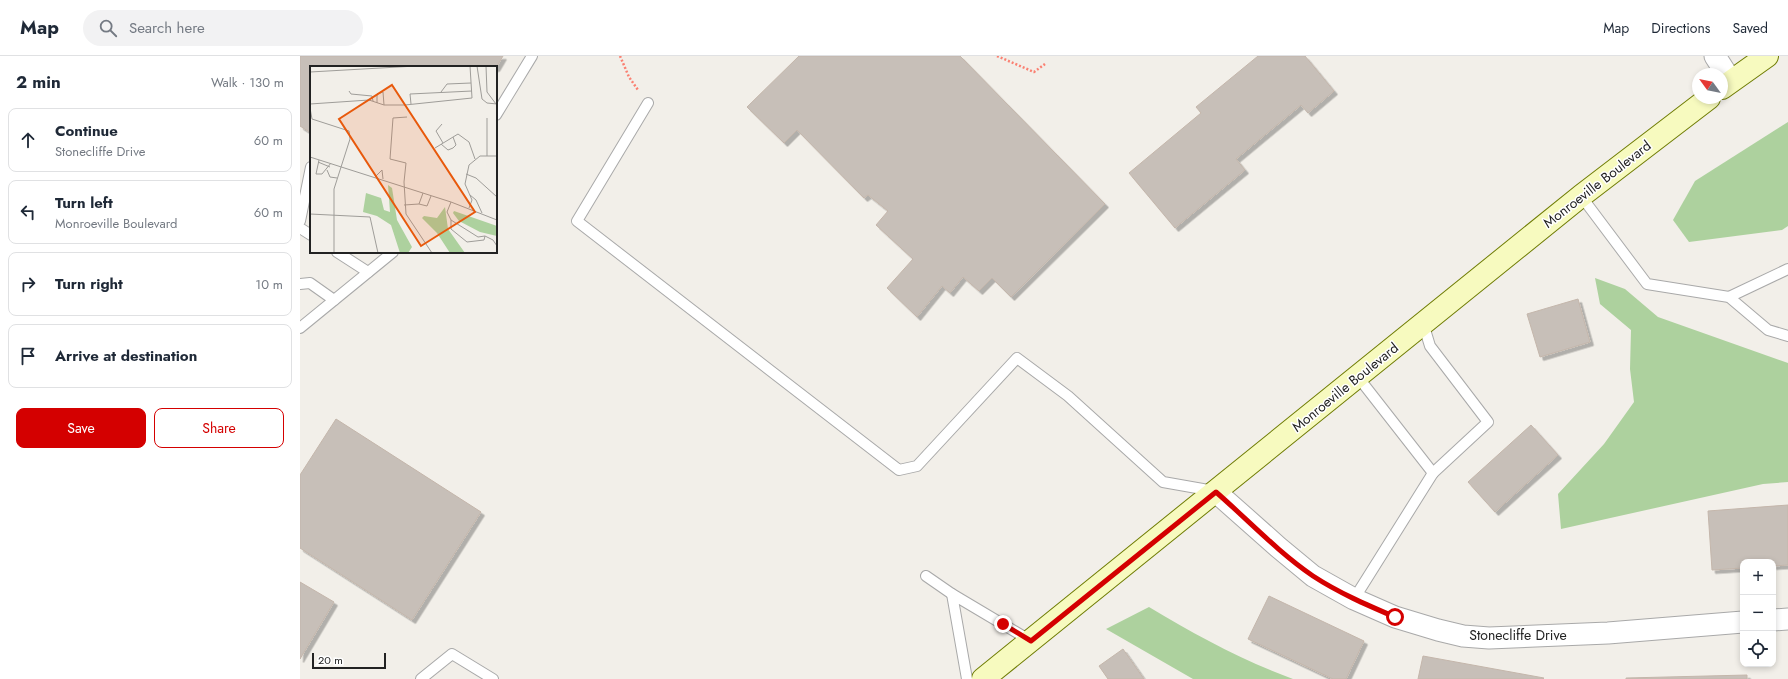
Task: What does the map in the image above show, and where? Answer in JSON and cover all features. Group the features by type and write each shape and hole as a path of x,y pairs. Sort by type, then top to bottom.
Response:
{"main road":[{"path":"1728,83 1767,56"},
{"name":"Monroeville Boulevard","path":"983,679 1358,377 1423,322 1581,196 1701,104"}],"street":[{"path":"1715,56 1720,68"},
{"name":"Stonecliffe Drive","path":"1216,492 1313,576 1354,599 1395,617 1438,630 1463,636 1489,638 1608,633 1740,622"},
{"path":"1776,620 1788,619"}],"lane":[{"path":"497,113 532,56"},
{"path":"648,104 577,221 899,470 918,466 1017,358 1068,396 1163,482 1216,492"},
{"path":"300,221 310,173"},
{"path":"1581,196 1647,284 1729,297 1768,330 1788,336"},
{"path":"300,228 310,234"},
{"path":"339,253 368,272"},
{"path":"300,328 392,253"},
{"path":"1729,297 1788,269"},
{"path":"300,284 310,283 334,300"},
{"path":"1354,599 1433,473 1488,422 1430,346 1423,322"},
{"path":"1358,377 1433,473"},
{"path":"926,576 952,594 1031,641"},
{"path":"952,594 967,679"},
{"path":"421,679 452,654 493,679"}],"path":[{"path":"620,56 629,77 648,104"},
{"path":"997,56 1034,72 1046,64"}],"green space":[{"path":"1788,122 1788,226 1782,230 1689,242 1673,220 1695,181"},
{"path":"1595,278 1625,289 1658,317 1788,363 1788,482 1763,484 1561,529 1558,494 1604,444 1634,402 1630,369 1631,330 1600,304"},
{"path":"1149,607 1255,664 1293,679 1193,679 1106,629"}],"building":[{"path":"300,56 503,56 497,66 310,66 310,132 300,126"},
{"path":"799,56 960,56 1105,204 1011,297 992,278 979,291 963,277 950,293 942,286 917,317 887,288 913,259 876,225 888,211 868,195 864,198 797,130 784,143 747,107"},
{"path":"1258,56 1305,56 1334,91 1308,113 1301,105 1236,159 1245,170 1175,228 1129,173 1201,113 1196,107"},
{"path":"1578,299 1590,342 1540,357 1527,314"},
{"path":"336,419 481,512 412,620 300,548 300,475"},
{"path":"1531,425 1558,455 1495,512 1468,482"},
{"path":"1788,505 1788,565 1776,566 1776,559 1740,559 1740,568 1712,570 1708,511"},
{"path":"300,582 334,602 300,659"},
{"path":"1269,596 1364,641 1346,679 1333,679 1248,639"},
{"path":"1123,649 1144,679 1108,679 1099,666"},
{"path":"1423,656 1544,678 1418,679"},
{"path":"1747,675 1747,679 1626,679 1626,678"}],"route":[{"path":"1003,624 1031,641 1216,492 1313,576 1354,599 1395,617"}]}
